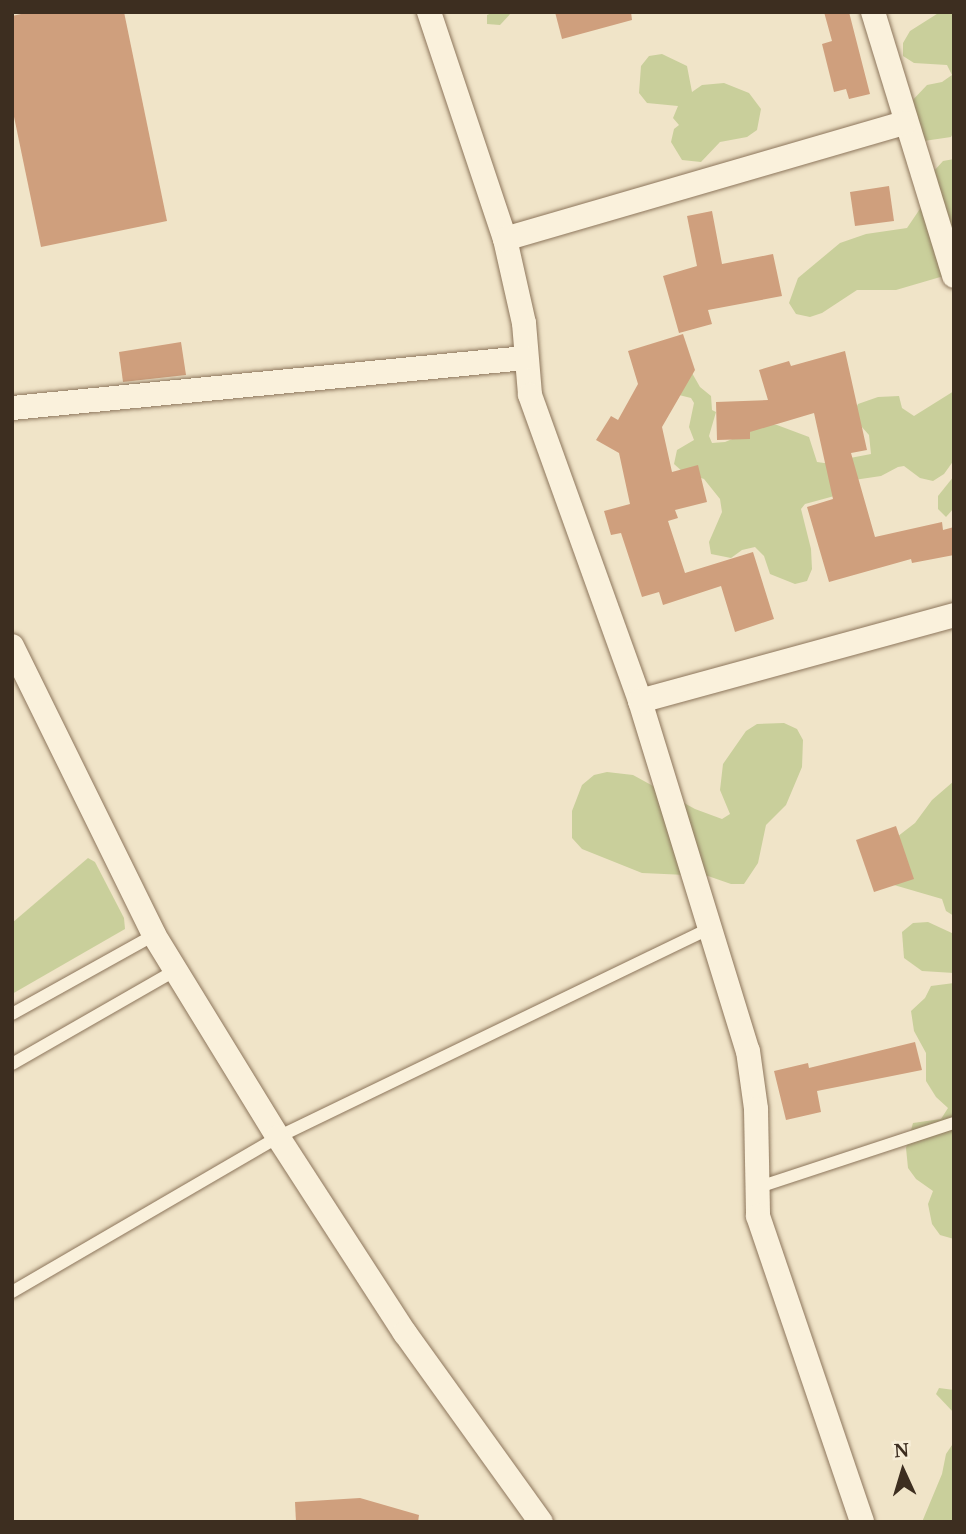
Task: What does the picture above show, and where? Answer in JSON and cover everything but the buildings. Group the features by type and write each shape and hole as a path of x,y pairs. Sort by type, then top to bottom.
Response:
{"street":[{"path":"429,12 505,239 524,323 530,395 640,701 748,1051 756,1109 755,1188 758,1216 862,1522"},
{"path":"873,12 954,276"},
{"path":"505,239 905,123"},
{"path":"12,408 525,358"},
{"path":"640,701 954,615"},
{"path":"12,646 154,935 278,1137 405,1333 541,1522"}],"lane":[{"path":"12,1292 278,1137 709,928"},
{"path":"12,1014 154,935"},
{"path":"12,1064 176,970"},
{"path":"755,1188 954,1123"}],"green space":[{"path":"494,12 512,12 500,25 487,24 487,15"},
{"path":"940,12 954,14 954,131 951,137 924,141 909,104 927,85 942,82 952,75 947,65 914,63 903,56 903,43 910,31"},
{"path":"662,54 687,66 692,92 702,85 724,83 749,93 761,109 757,130 747,137 720,142 701,162 682,160 671,142 674,129 679,125 673,118 678,106 647,103 639,93 641,66 649,56"},
{"path":"954,159 954,273 896,290 857,290 822,313 810,317 796,314 789,303 798,278 840,243 866,234 907,228 928,197 934,171 943,161"},
{"path":"692,373 700,387 711,396 712,410 716,412 709,436 712,443 725,442 768,424 777,425 809,437 817,462 824,463 871,454 869,435 852,416 858,404 878,397 899,396 902,408 914,416 954,391 954,460 944,474 933,481 920,478 904,466 898,467 881,476 854,480 838,495 805,504 801,509 811,549 812,569 807,581 795,584 770,574 764,556 755,547 742,550 731,558 711,554 709,542 722,512 720,499 704,479 683,472 674,464 677,450 694,440 689,427 694,403 691,398 675,394"},
{"path":"954,476 954,508 946,517 938,509 938,496"},
{"path":"784,723 797,729 803,740 802,767 786,805 766,825 758,863 744,884 731,884 708,876 642,873 582,849 572,838 572,811 582,785 594,775 607,772 633,775 695,809 722,819 730,814 720,790 723,764 746,731 757,724"},
{"path":"954,781 954,916 946,911 942,899 894,885 893,840 915,823 932,800"},
{"path":"88,858 95,862 124,918 125,929 12,994 12,923"},
{"path":"928,922 954,934 954,973 922,971 904,958 902,932 913,923"},
{"path":"954,983 954,1239 940,1235 932,1224 928,1204 933,1191 916,1179 908,1168 906,1148 913,1123 941,1119 948,1108 936,1097 926,1081 926,1053 914,1031 911,1011 925,998 931,986"},
{"path":"939,1388 954,1390 954,1413 936,1394"},
{"path":"954,1442 954,1522 922,1522 942,1474 946,1454"}]}
